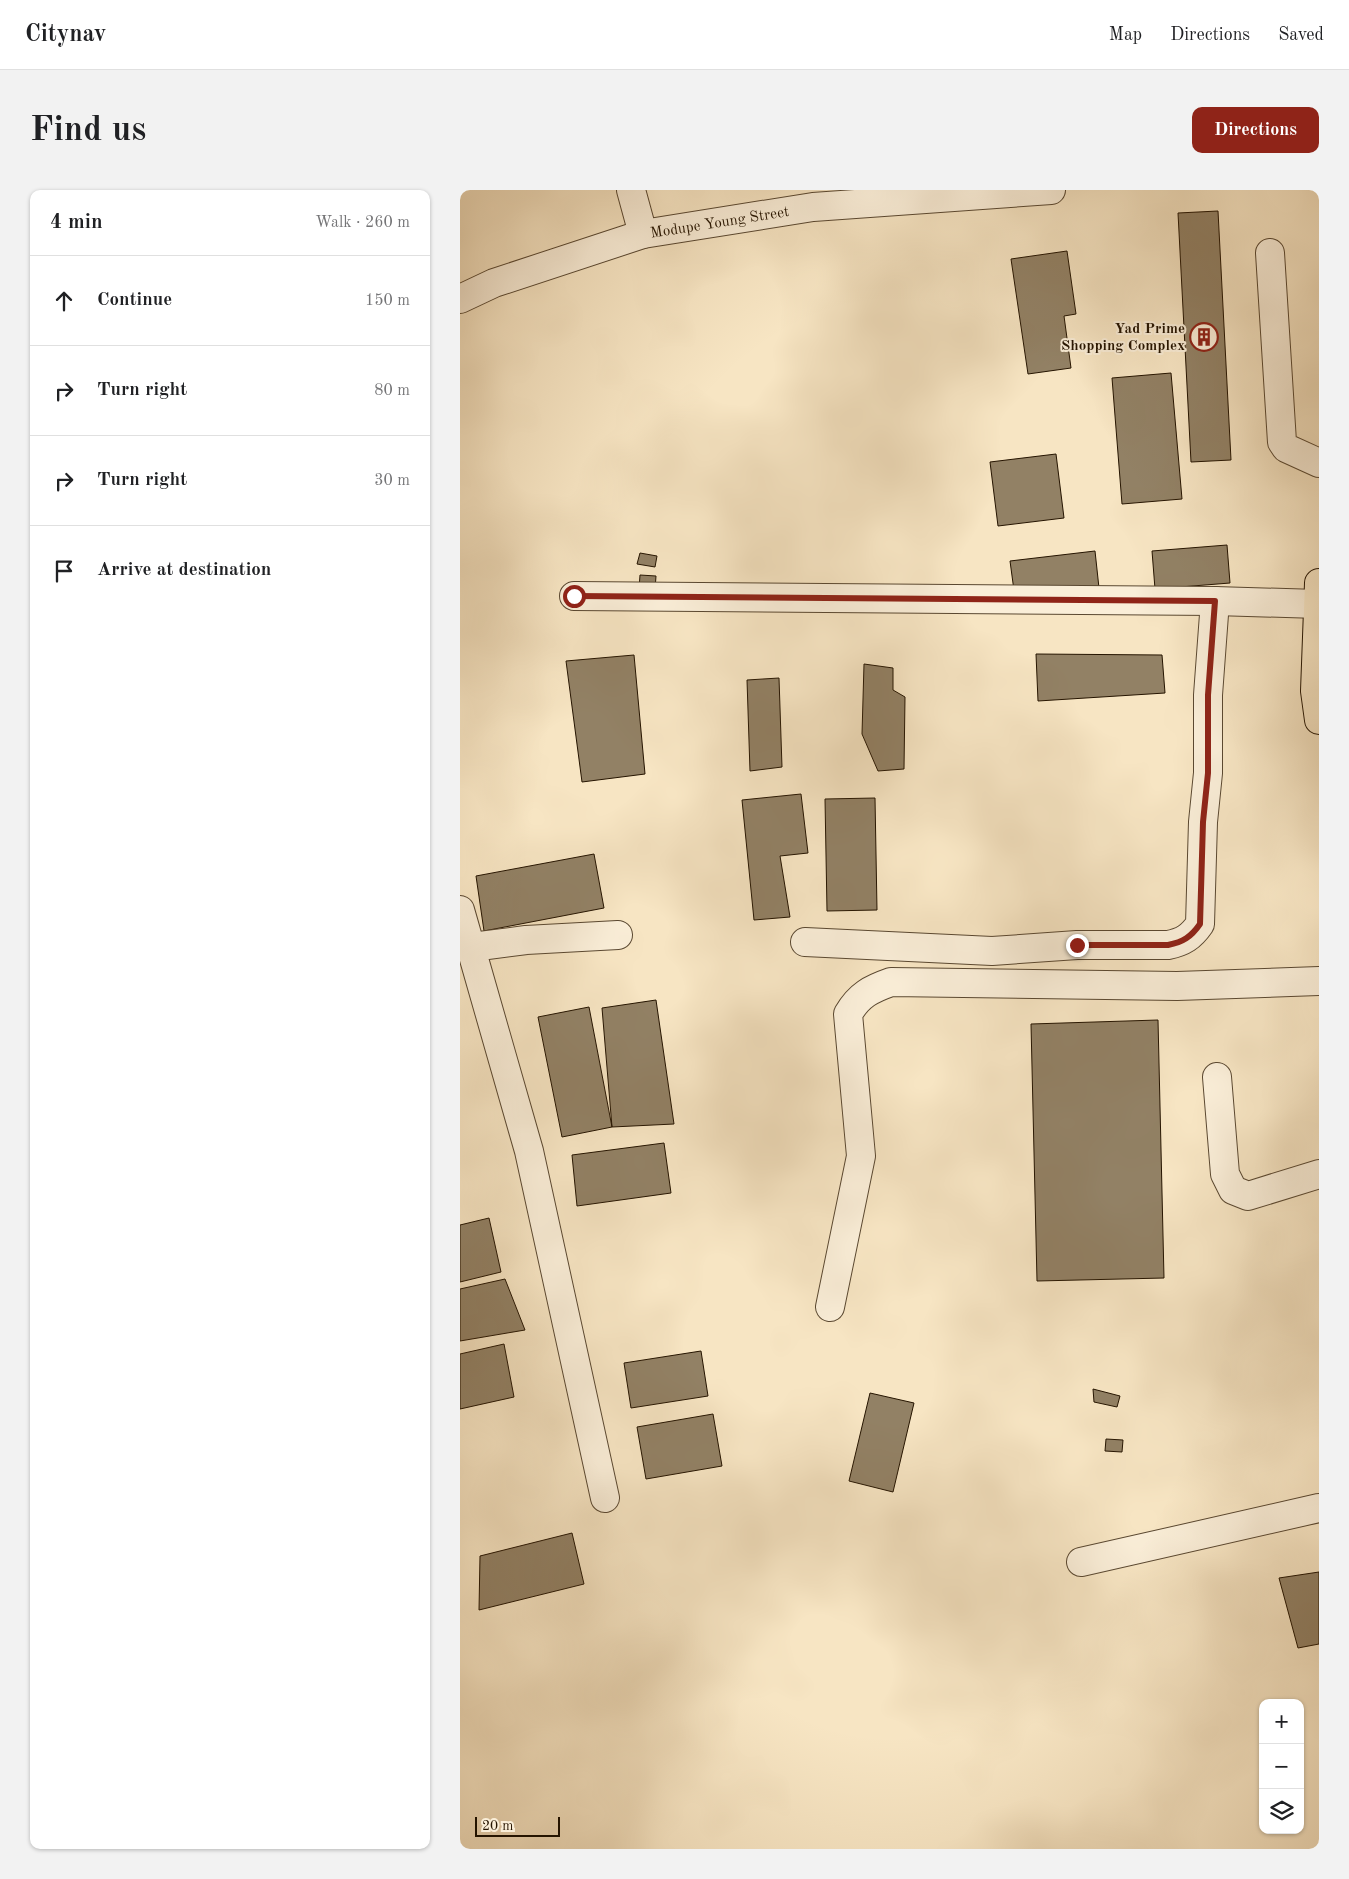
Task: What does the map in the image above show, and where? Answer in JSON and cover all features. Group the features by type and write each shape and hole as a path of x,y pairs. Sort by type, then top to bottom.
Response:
{"main road":[{"path":"1318,594 1315,691 1319,720"}],"street":[{"path":"631,190 643,234"},
{"name":"Modupe Young Street","path":"460,299 494,283 643,234 813,207 948,193 1051,190"},
{"path":"1270,253 1282,442 1286,448 1319,463"},
{"path":"574,596 1215,601 1318,594"},
{"path":"805,942 992,951 1077,945 1168,945 1181,942 1192,935 1200,924 1203,822 1208,773 1208,695 1215,601"},
{"path":"460,910 529,1151 605,1498"},
{"path":"472,947 526,940 618,935"},
{"path":"830,1307 861,1156 848,1014 855,1002 872,989 891,982 1177,986 1319,982"},
{"path":"1217,1077 1225,1174 1233,1190 1248,1196 1319,1174"},
{"path":"1081,1562 1319,1508"}],"building":[{"name":"Yad Prime Shopping Complex","path":"1218,211 1231,460 1191,462 1178,213"},
{"path":"1067,251 1076,314 1064,316 1071,368 1028,374 1011,259"},
{"path":"1171,373 1182,499 1122,504 1112,378"},
{"path":"1056,454 1064,518 998,526 990,462"},
{"path":"1227,545 1230,583 1155,589 1152,551"},
{"path":"1095,551 1099,588 1015,598 1010,561"},
{"path":"640,553 657,556 655,567 637,564"},
{"path":"640,575 656,576 655,590 639,589"},
{"path":"1036,654 1162,655 1165,693 1038,701"},
{"path":"634,655 645,774 582,782 566,661"},
{"path":"864,664 893,668 893,690 905,697 904,769 878,771 862,734"},
{"path":"779,678 782,767 750,771 747,680"},
{"path":"801,794 808,853 780,856 790,917 754,920 742,800"},
{"path":"875,798 877,910 827,911 825,799"},
{"path":"594,854 604,908 484,931 476,876"},
{"path":"656,1000 674,1124 612,1127 602,1008"},
{"path":"589,1007 612,1127 562,1137 538,1017"},
{"path":"1158,1020 1164,1278 1037,1281 1031,1024"},
{"path":"664,1143 671,1193 577,1206 572,1155"},
{"path":"489,1218 501,1272 460,1282 460,1225"},
{"path":"505,1279 525,1330 460,1341 460,1289"},
{"path":"504,1344 514,1397 460,1409 460,1354"},
{"path":"701,1351 708,1396 631,1408 624,1363"},
{"path":"1093,1389 1120,1396 1117,1407 1094,1402"},
{"path":"870,1393 914,1403 893,1492 849,1481"},
{"path":"713,1414 722,1466 646,1479 637,1427"},
{"path":"1106,1439 1123,1440 1122,1452 1105,1451"},
{"path":"572,1533 584,1584 479,1610 480,1556"},
{"path":"1319,1572 1319,1644 1298,1648 1279,1578"}],"place":[{"name":"Yad Prime Shopping Complex","path":"1204,337"}],"route":[{"path":"574,596 1215,601 1208,695 1208,773 1203,822 1200,924 1192,935 1181,942 1168,945 1077,945"}]}
